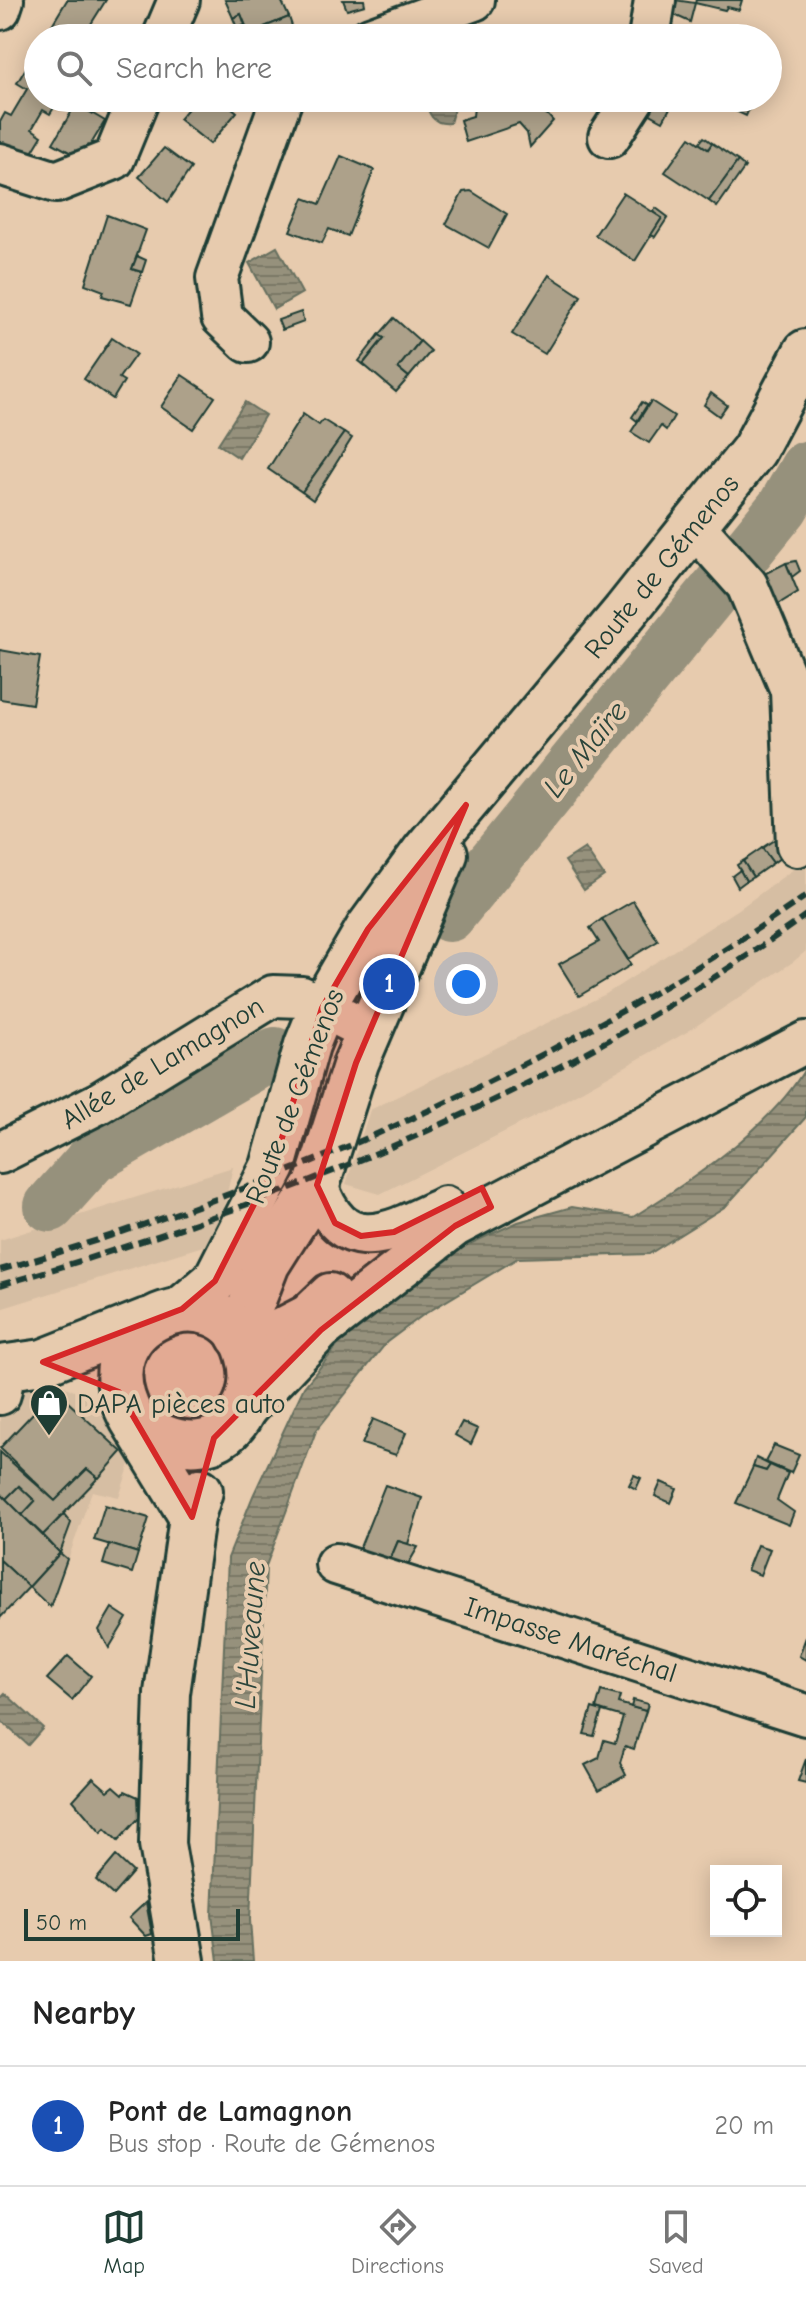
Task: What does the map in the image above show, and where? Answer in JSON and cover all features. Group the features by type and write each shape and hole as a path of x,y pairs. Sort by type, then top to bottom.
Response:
{"main road":[{"name":"Route de Gémenos","path":"164,1315 215,1281 273,1167 307,1045 322,1008 368,929 425,851 466,805 754,450 806,352"},
{"name":"Route de Gémenos","path":"243,1342 267,1264 317,1185 369,1031 466,805"},
{"path":"164,1315 132,1335 122,1352 118,1372 126,1406 192,1517"},
{"path":"12,1373 164,1315 214,1315 243,1342 252,1367 251,1390 228,1425 192,1517 167,1693 162,1844 182,1961"},
{"path":"12,1373 126,1406 172,1443 195,1444 228,1425"}],"street":[{"path":"0,9 3,0"},
{"path":"169,24 179,0"},
{"path":"408,24 474,0"},
{"path":"651,24 655,0"},
{"path":"0,164 56,182 114,159 133,112"},
{"path":"248,342 222,317 217,278 277,112"},
{"path":"609,137 625,112"},
{"path":"694,526 747,585 791,690 797,846"},
{"name":"Allée de Lamagnon","path":"0,1153 99,1103 273,996 302,997 369,1031"},
{"path":"317,1185 335,1223 361,1236 394,1232 445,1207 486,1197 790,1038"},
{"path":"228,1425 321,1330 455,1226 486,1197"},
{"path":"243,1342 308,1315 347,1279 445,1207"},
{"name":"Impasse Maréchal","path":"336,1564 806,1715"}],"highlighted area":[{"path":"466,805 356,1063 317,1185 335,1223 361,1236 394,1232 482,1188 491,1207 455,1226 321,1330 214,1438 192,1517 119,1392 43,1362 182,1309 215,1281 273,1167 322,1008 368,929"}],"shaded area":[{"path":"806,860 806,951 793,962 687,1032 542,1113 380,1194 346,1184 370,1110 606,994 739,909"},
{"path":"233,1167 216,1242 0,1309 0,1240"},
{"path":"60,1384 86,1397 133,1455 119,1497 92,1491 51,1608 29,1589 0,1620 0,1395"}],"water":[{"path":"430,112 453,112 450,123 439,122"},
{"path":"277,247 302,293 274,309 249,263"},
{"path":"245,402 265,415 239,458 218,444"},
{"path":"585,848 604,876 584,890 565,861"},
{"name":"L'Huveaune","path":"806,1067 806,1117 726,1206 649,1254 518,1258 423,1315 387,1342 316,1431 266,1566 250,1920 253,1961 218,1961 212,1915 228,1558 304,1387 342,1340 392,1295 454,1251 518,1222 572,1207 633,1217 704,1170 752,1131 773,1111"},
{"path":"5,1693 43,1728 28,1745 0,1720 0,1698"}],"building":[{"path":"67,0 106,0 91,24 52,24"},
{"path":"225,0 281,0 289,17 272,24 245,24 241,14 233,18"},
{"path":"343,0 364,0 365,5 347,10"},
{"path":"675,0 695,3 690,22 672,14"},
{"path":"696,0 742,0 739,10 727,7 725,10 695,3"},
{"path":"241,14 245,24 235,24 233,18"},
{"path":"289,17 291,24 272,24"},
{"path":"24,71 24,87 17,83"},
{"path":"24,94 24,112 42,112 32,129 42,136 25,164 0,149 0,122 5,113 11,116"},
{"path":"71,112 90,112 105,121 82,159 53,143"},
{"path":"185,112 237,112 210,144 179,119"},
{"path":"473,112 545,112 553,121 530,147 527,133 519,124 466,142 460,120 473,116"},
{"path":"647,112 668,112 663,121"},
{"path":"690,137 708,149 712,143 738,161 709,201 665,172"},
{"path":"704,137 712,143 708,149 699,143"},
{"path":"164,148 191,168 168,202 139,177"},
{"path":"341,156 374,170 348,236 329,229 322,243 290,231 304,198 320,204"},
{"path":"738,161 745,167 717,207 709,201"},
{"path":"471,191 507,214 489,248 446,224 463,192"},
{"path":"623,193 662,218 635,261 595,235"},
{"path":"656,208 668,217 655,237 651,235 662,218 653,212"},
{"path":"107,215 146,230 132,269 142,272 131,304 102,296 104,291 85,284"},
{"path":"137,256 146,260 142,272 132,269"},
{"path":"549,275 581,296 545,354 512,334"},
{"path":"301,312 304,322 282,330 278,320"},
{"path":"394,318 420,341 398,368 409,377 396,392 363,364 384,338 379,335"},
{"path":"379,335 384,338 363,364 359,361"},
{"path":"112,338 136,354 119,378 124,381 113,399 84,379"},
{"path":"420,341 431,351 409,377 398,368"},
{"path":"182,375 215,397 193,429 161,407"},
{"path":"711,393 727,405 719,416 704,405"},
{"path":"651,401 674,416 666,430 661,426 649,443 631,432"},
{"path":"642,402 647,405 637,421 632,417"},
{"path":"303,414 319,425 323,420 344,433 302,492 268,469"},
{"path":"344,433 352,438 313,500 302,492"},
{"path":"796,561 800,571 792,577 786,563"},
{"path":"786,563 798,592 775,606 760,576"},
{"path":"0,650 40,657 32,704 0,699"},
{"path":"774,840 784,855 773,863 762,848"},
{"path":"762,848 773,863 753,877 743,861"},
{"path":"743,861 753,877 746,881 737,865"},
{"path":"740,870 746,881 738,887 732,876"},
{"path":"633,901 658,941 628,959 602,919"},
{"path":"602,919 631,965 579,996 559,964 599,942 590,928"},
{"path":"55,1390 122,1452 99,1478 87,1469 55,1501 0,1448"},
{"path":"373,1419 406,1433 396,1455 362,1444"},
{"path":"462,1422 478,1429 471,1444 455,1435"},
{"path":"774,1445 799,1455 791,1473 765,1462"},
{"path":"0,1452 55,1501 87,1469 98,1478 43,1535 22,1515 35,1501 19,1486 6,1499 0,1493"},
{"path":"756,1458 770,1465 766,1471 753,1467"},
{"path":"770,1465 788,1473 777,1500 794,1512 789,1525 736,1503 753,1467 766,1471"},
{"path":"634,1475 641,1478 636,1489 629,1485"},
{"path":"661,1482 677,1489 671,1503 655,1496"},
{"path":"385,1485 422,1498 408,1544 398,1541 390,1560 359,1550"},
{"path":"19,1486 35,1501 22,1515 6,1499"},
{"path":"0,1493 60,1553 29,1587 0,1560"},
{"path":"105,1505 149,1518 138,1553 94,1540"},
{"path":"64,1514 71,1523 60,1553 43,1535"},
{"path":"398,1541 418,1547 407,1566 390,1560"},
{"path":"109,1544 138,1553 132,1573 103,1564"},
{"path":"757,1545 770,1549 760,1575 747,1570"},
{"path":"60,1553 67,1559 50,1607 29,1587"},
{"path":"0,1560 29,1587 0,1618"},
{"path":"112,1608 127,1618 109,1648 99,1630"},
{"path":"806,1637 806,1660 799,1656"},
{"path":"68,1656 91,1676 72,1700 47,1679"},
{"path":"601,1691 620,1696 618,1703 646,1711 634,1749 625,1746 620,1763 626,1775 599,1790 585,1765 599,1758 604,1740 615,1743 623,1717 596,1709"},
{"path":"633,1700 648,1704 646,1711 631,1707"},
{"path":"592,1708 602,1711 594,1736 584,1734"},
{"path":"806,1759 806,1783 798,1781"},
{"path":"93,1778 108,1791 114,1786 123,1794 125,1791 138,1797 139,1818 118,1841 105,1829 101,1833 73,1800"},
{"path":"116,1856 133,1872 113,1895 96,1880"},
{"path":"146,1902 152,1934 146,1936 129,1918"}],"waterway":[{"name":"Le Maïre","path":"748,550 783,507 806,467"},
{"name":"Le Maïre","path":"449,916 721,583"},
{"name":"Le Maïre","path":"50,1206 93,1158 275,1053"}],"railway":[{"path":"0,1270 212,1200 316,1160 418,1115 519,1067 617,1014 713,957 806,896"},
{"path":"0,1285 212,1217 316,1178 419,1134 520,1087 618,1035 714,977 806,915"}],"place":[{"name":"Pont de Lamagnon","path":"389,984"},
{"name":"DAPA pièces auto","path":"49,1437"}]}
